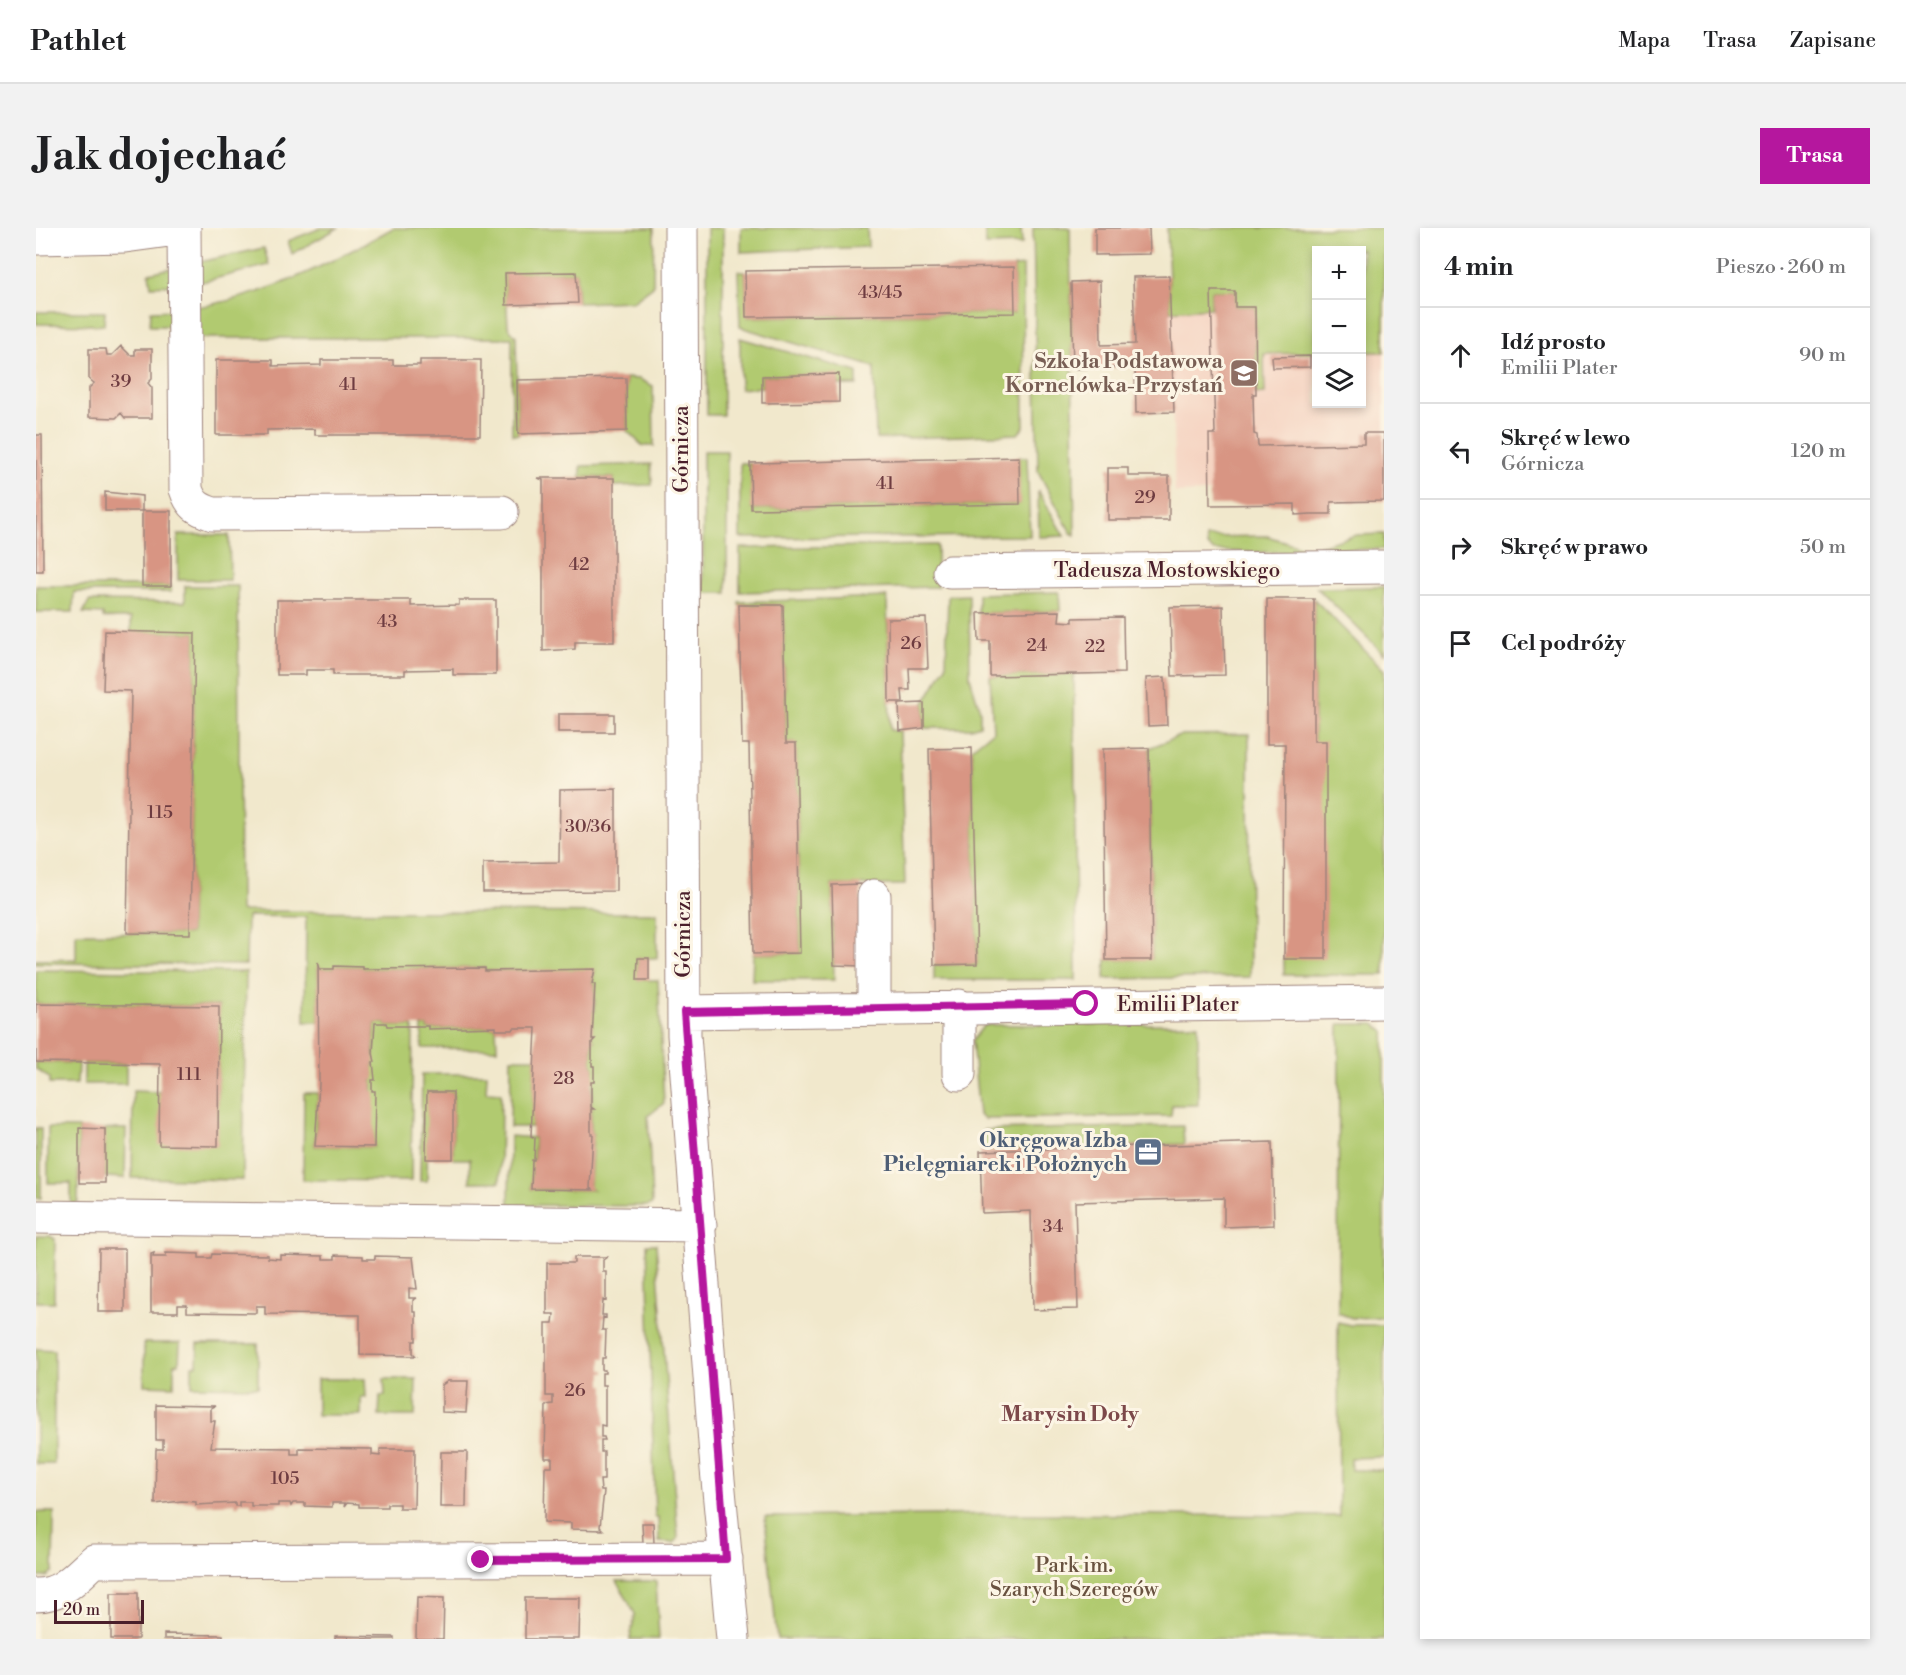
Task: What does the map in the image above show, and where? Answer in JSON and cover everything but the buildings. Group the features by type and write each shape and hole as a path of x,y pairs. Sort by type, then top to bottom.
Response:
{"street":[{"path":"36,238 125,236 184,228 186,489 189,501 199,509 213,514 502,512"},
{"name":"Górnicza","path":"681,228 684,1012 733,1639"},
{"name":"Tadeusza Mostowskiego","path":"950,572 1384,567"},
{"path":"874,896 874,1008"},
{"name":"Emilii Plater","path":"684,1012 959,1006 1384,1002"},
{"path":"958,1074 959,1006"},
{"path":"36,1217 700,1225"},
{"path":"36,1595 55,1593 94,1561 726,1559"}],"shaded area":[{"name":"Szkoła Podstawowa Kornelówka-Przystań","path":"1167,228 1384,228 1384,501 1331,502 1331,514 1295,515 1294,504 1210,505 1210,492 1175,493"}],"green space":[{"path":"321,228 338,228 292,254 288,241"},
{"path":"393,228 654,228 653,286 633,301 578,303 576,272 505,274 508,327 516,336 518,434 512,434 512,338 169,338 168,326 150,326 151,311 185,309 217,303 277,285 335,259"},
{"path":"707,228 723,228 723,415 707,415"},
{"path":"741,228 867,228 868,247 741,252"},
{"path":"985,228 1021,228 1022,244 985,245"},
{"path":"1033,228 1070,228 1075,535 1071,533 1038,471"},
{"path":"1167,228 1384,228 1384,352 1366,352 1366,246 1312,246 1312,353 1264,354 1265,393 1256,394 1255,307 1235,307 1235,291 1211,291 1211,308 1170,311"},
{"path":"264,248 269,265 194,284 151,286 149,273"},
{"path":"1023,266 1024,427 1018,434 876,439 874,367 740,327 738,271 745,271 747,317 1014,313 1014,267"},
{"path":"36,312 105,312 104,325 36,324"},
{"path":"740,338 857,372 857,385 839,385 838,375 762,376 762,387 740,389"},
{"path":"626,378 639,379 653,386 654,446 643,446 627,431"},
{"path":"703,451 727,451 727,593 703,593"},
{"path":"1019,457 1027,457 1030,536 740,538 740,463 750,463 752,509 1019,504"},
{"path":"651,464 652,485 614,486 614,478 581,477 581,466"},
{"path":"1038,490 1064,536 1065,536 1039,537"},
{"path":"1384,534 1384,549 1318,550 1318,546 1357,535"},
{"path":"178,535 229,535 230,580 178,580"},
{"path":"1267,536 1306,548 1306,553 1214,551 1207,545 1206,537"},
{"path":"937,545 937,587 740,592 740,548"},
{"path":"36,586 171,586 171,592 74,592 73,612 36,612"},
{"path":"185,586 238,586 240,911 657,913 657,958 638,958 638,980 658,980 664,1103 648,1116 652,1204 647,1206 509,1205 510,1136 535,1138 531,1189 593,1190 590,1188 594,1067 592,1066 592,1042 595,1040 592,1039 592,1011 595,1011 595,984 592,984 595,970 485,971 485,968 363,969 362,967 335,966 334,969 320,969 318,966 319,1022 305,1022 306,917 247,916 246,965 36,963 36,960 76,959 76,933 190,934 195,633 131,632 131,618 103,618 103,614 83,613 89,601 185,602"},
{"path":"1384,587 1384,654 1317,588"},
{"path":"1059,592 1060,611 978,613 978,594"},
{"path":"969,595 970,677 980,710 980,725 971,728 924,728 924,703 946,666 948,596"},
{"path":"887,597 890,730 900,731 905,885 832,885 834,980 752,980 753,954 800,953 796,743 786,743 783,605 739,605 739,602"},
{"path":"1314,599 1384,670 1384,975 1284,975 1284,959 1314,741"},
{"path":"1074,674 1076,980 934,980 934,965 977,964 972,748 993,731 990,676"},
{"path":"1249,734 1250,977 1105,979 1106,960 1152,959 1149,748 1182,735"},
{"path":"36,970 246,972 243,1180 132,1178 133,1091 160,1092 217,1145 219,1006 36,1004"},
{"path":"375,1023 386,1023 387,1026 413,1026 411,1181 303,1180 304,1093 318,1093 315,1146 374,1147 372,1091"},
{"path":"1198,1024 1198,1105 1172,1105 1171,1116 984,1119 979,1115 972,1041 984,1025"},
{"path":"1339,1024 1374,1024 1384,1031 1384,1317 1352,1318 1338,1313"},
{"path":"422,1026 428,1026 428,1029 496,1027 497,1049 422,1048"},
{"path":"511,1058 535,1058 532,1127 510,1127"},
{"path":"36,1062 78,1063 77,1084 49,1084 49,1078 36,1069"},
{"path":"84,1063 126,1064 126,1084 84,1084"},
{"path":"422,1074 487,1074 486,1092 501,1093 500,1182 470,1182 470,1159 453,1159 453,1092 428,1092 427,1181 420,1181"},
{"path":"1183,1126 1184,1144 984,1151 984,1130"},
{"path":"36,1128 41,1128 41,1198 36,1198"},
{"path":"48,1128 79,1128 78,1202 71,1206 71,1183 48,1183"},
{"path":"105,1129 126,1129 125,1178 105,1177"},
{"path":"36,1236 50,1236 55,1239 54,1302 36,1302"},
{"path":"647,1244 656,1244 678,1539 674,1543 659,1542 658,1517 655,1517"},
{"name":"Park im. Szarych Szeregów","path":"1338,1322 1350,1325 1384,1325 1384,1457 1350,1458 1351,1470 1384,1470 1384,1639 777,1639 765,1517 1017,1514 1339,1516"},
{"path":"144,1343 180,1343 179,1364 174,1364 174,1386 144,1385"},
{"path":"198,1344 258,1344 258,1387 192,1386 192,1365 197,1365"},
{"path":"36,1349 54,1350 54,1464 36,1464"},
{"path":"317,1379 365,1379 366,1397 361,1397 361,1415 317,1415"},
{"path":"384,1379 416,1379 415,1416 379,1416 380,1396 385,1396"},
{"path":"36,1512 54,1512 53,1572 47,1577 36,1577"},
{"path":"617,1581 656,1581 659,1639 630,1639 635,1614"}],"place":[{"name":"Szkoła Podstawowa Kornelówka-Przystań","path":"1244,373"},
{"name":"Okręgowa Izba Pielęgniarek i Położnych","path":"1148,1152"}],"district":[{"name":"Marysin Doły","path":"1070,1413"}],"route":[{"path":"481,1560 726,1559 717,1468 684,1012 1086,1004"}]}
